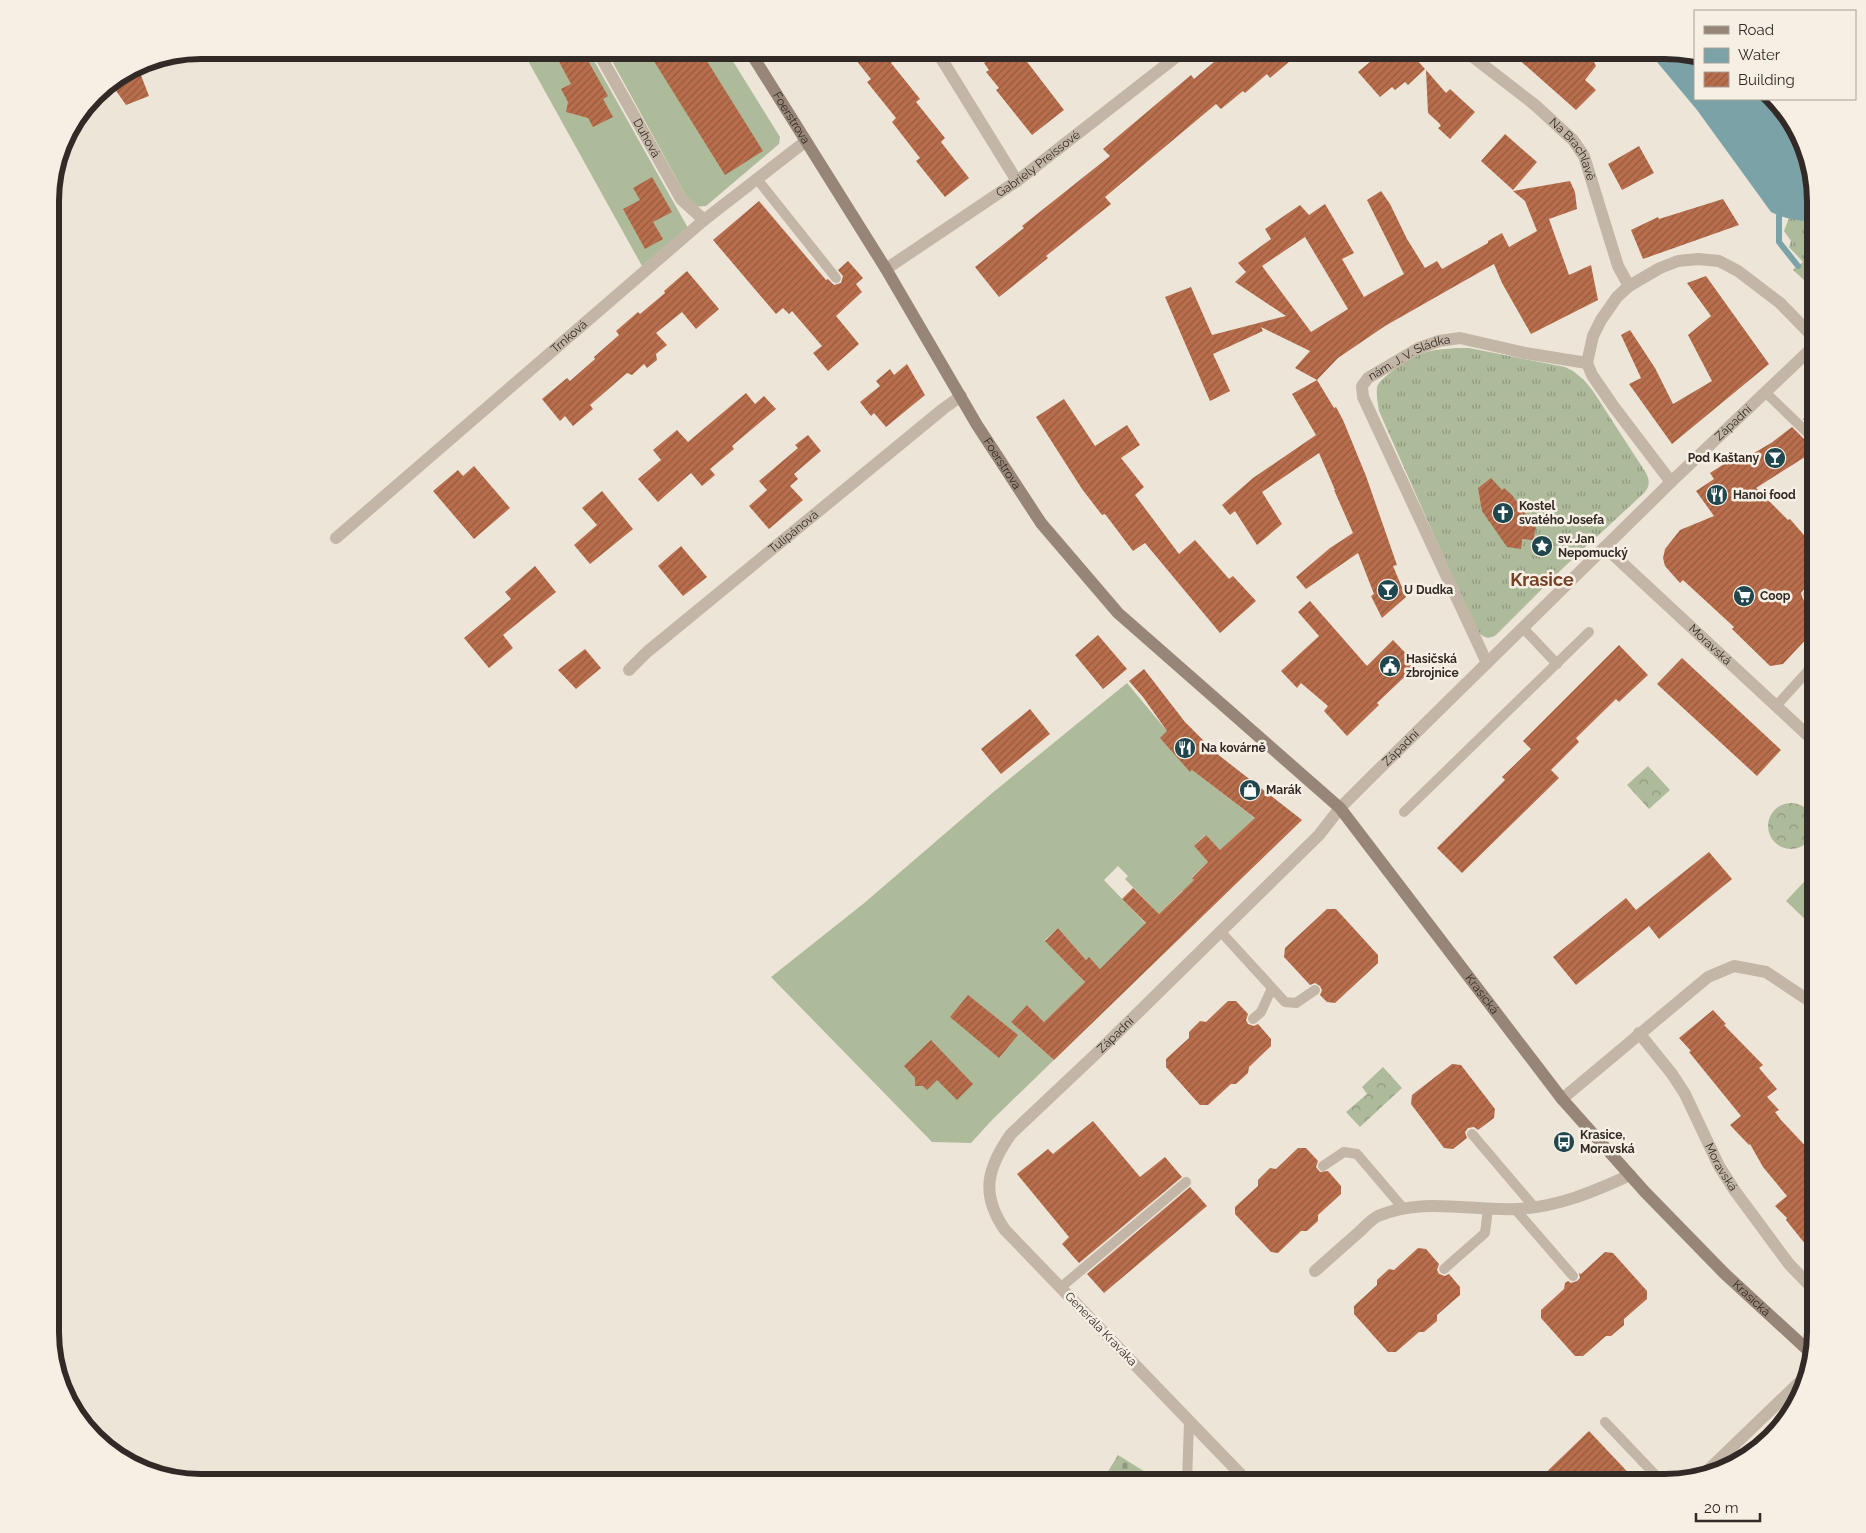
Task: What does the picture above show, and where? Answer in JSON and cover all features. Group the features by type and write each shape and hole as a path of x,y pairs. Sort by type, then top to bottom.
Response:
{"street":[{"name":"Duhová","path":"603,59 681,199 704,220"},
{"name":"Foerstrova","path":"755,59 886,269 977,425 1041,523 1118,613 1340,808"},
{"path":"942,59 1017,182"},
{"name":"Gabriely Preissové","path":"886,269 1017,182 1174,59"},
{"name":"Na Brachlavě","path":"1476,59 1535,105 1573,140 1584,156 1618,266 1628,286"},
{"name":"Trnková","path":"336,538 704,220 806,141"},
{"path":"1672,482 1614,407 1592,375 1587,363 1593,336 1601,320 1617,297 1628,286 1660,268 1678,261 1698,259 1719,262 1738,271 1780,303 1807,331"},
{"name":"nám. J. V. Sládka","path":"1487,663 1363,397 1362,386 1368,378 1419,348 1439,341 1460,338 1525,353 1587,363"},
{"name":"Západní","path":"996,1160 1011,1134 1100,1050 1319,836 1340,808 1672,482 1807,352"},
{"name":"Tulipánová","path":"629,670 647,652 729,584 942,409 961,396"},
{"name":"Moravská","path":"1606,548 1807,733"},
{"name":"Krasická","path":"1340,808 1562,1099 1630,1175 1724,1273 1806,1349"},
{"path":"1562,1099 1708,977 1734,966 1766,972 1807,999"},
{"name":"Moravská","path":"1639,1033 1672,1074 1685,1094 1719,1166 1735,1191 1789,1264 1807,1283"},
{"name":"Generála Kraváka","path":"996,1160 989,1181 989,1199 995,1216 1004,1230 1240,1474"},
{"path":"1315,1271 1376,1217 1403,1208 1433,1206 1488,1209 1535,1208 1565,1202 1594,1192 1630,1175"},
{"path":"1711,1467 1797,1384"}],"lane":[{"path":"757,179 836,278"},
{"path":"1765,392 1807,432"},
{"path":"1523,628 1557,664"},
{"path":"1404,812 1589,632"},
{"path":"1777,705 1807,672"},
{"path":"1221,932 1285,1002 1296,1003 1315,990"},
{"path":"1253,1019 1260,1012 1272,988"},
{"path":"1472,1134 1535,1208"},
{"path":"1323,1166 1344,1152 1357,1154 1403,1208"},
{"path":"1060,1288 1186,1182"},
{"path":"1444,1269 1485,1233 1488,1209"},
{"path":"1515,1209 1573,1276"},
{"path":"1187,1474 1189,1420"},
{"path":"1605,1422 1654,1474"}],"green space":[{"path":"527,59 593,59 688,228 642,266"},
{"path":"611,59 732,59 780,137 779,144 706,206 692,207"},
{"path":"1789,218 1807,221 1807,283 1793,270 1803,262 1789,247 1791,241 1784,231"},
{"path":"1469,348 1565,367 1573,371 1593,391 1646,473 1649,481 1644,493 1562,569 1496,635 1490,638 1482,635 1475,628 1379,411 1377,399 1379,383 1405,363 1427,352"},
{"path":"1127,683 1167,731 1190,771 1192,770 1265,826 1250,838 1242,830 1220,850 1205,835 1194,846 1208,862 1192,877 1201,889 1182,891 1159,914 1125,879 1128,876 1118,866 1104,880 1146,924 1100,969 1089,958 1086,960 1058,928 1045,940 1085,982 1044,1022 1027,1005 1011,1022 1054,1060 971,1143 932,1142 771,977 863,904 991,794"},
{"path":"1648,766 1670,790 1649,809 1627,785"},
{"path":"1786,803 1796,803 1807,808 1807,844 1800,848 1786,849 1774,843 1769,835 1768,821 1774,809"},
{"path":"1807,879 1807,921 1786,901"},
{"path":"1383,1067 1402,1088 1360,1127 1346,1112 1367,1094 1362,1087"},
{"path":"1118,1455 1149,1474 1106,1474"}],"water":[{"path":"1654,59 1694,61 1694,100 1766,100 1778,114 1796,146 1805,173 1807,221 1794,220 1771,212 1697,110"}],"building":[{"path":"558,59 587,59 608,96 603,99 613,117 593,127 588,118 566,112 568,102 561,89 571,84"},
{"path":"653,59 706,59 763,151 725,175"},
{"path":"894,59 891,63 920,99 916,102 945,138 941,142 969,178 945,197 916,161 920,158 892,122 896,118 867,82 871,79 856,60"},
{"path":"985,59 1025,59 1064,110 1032,135 996,90 999,88 986,72 989,70 984,63 987,61"},
{"path":"1217,59 1292,59 1270,78 1267,74 1245,93 1243,91 1221,109 1216,104 1105,197 1111,204 1046,256 1048,258 999,297 975,267 1024,228 1022,226 1110,156 1103,149 1191,75 1194,79"},
{"path":"1373,59 1416,59 1425,69 1408,85 1405,82 1395,90 1392,87 1380,97 1358,72"},
{"path":"1518,59 1592,59 1596,66 1585,80 1596,90 1576,110"},
{"path":"1426,70 1446,93 1450,89 1475,112 1450,139 1438,128 1441,126 1439,123 1428,113"},
{"path":"140,73 149,96 126,105 114,88"},
{"path":"1505,134 1537,162 1513,190 1481,161"},
{"path":"1639,146 1654,173 1622,190 1608,164"},
{"path":"652,177 672,212 653,222 663,239 645,249 623,209 640,200 633,188"},
{"path":"1570,181 1575,192 1577,209 1549,219 1569,275 1591,265 1598,300 1531,334 1502,283 1494,264 1385,326 1338,358 1317,380 1295,368 1310,351 1261,327 1263,331 1213,354 1230,391 1210,401 1165,297 1191,287 1212,335 1286,316 1235,282 1246,272 1238,263 1271,239 1265,229 1300,205 1309,215 1325,204 1354,253 1342,259 1364,297 1404,274 1367,200 1381,191 1425,268 1437,261 1442,269 1502,233 1509,247 1537,231 1525,201 1513,191","holes":["1305,237 1348,309 1311,332 1262,266"]},
{"path":"1723,199 1739,225 1643,259 1631,230 1658,217 1659,219"},
{"path":"759,201 826,280 828,279 834,285 841,283 843,276 838,270 848,261 863,278 856,284 862,292 836,316 859,344 828,371 813,353 822,346 792,311 789,314 783,308 776,314 713,240"},
{"path":"687,271 719,309 696,329 682,312 656,333 667,345 656,354 657,360 647,368 644,364 632,375 627,373 590,405 593,409 573,426 565,416 560,421 542,399 567,378 570,381 595,359 594,357 619,335 616,331 638,312 640,314 665,293 664,291"},
{"path":"1706,276 1769,364 1672,444 1629,384 1641,378 1621,335 1630,330 1655,368 1673,404 1712,381 1688,335 1711,316 1687,283"},
{"path":"907,364 925,395 886,427 874,413 871,416 860,402 880,386 876,381 890,369 894,375"},
{"path":"1317,380 1343,420 1366,476 1397,565 1393,566 1406,597 1382,618 1371,596 1374,594 1358,553 1306,589 1296,577 1330,548 1353,533 1319,453 1262,492 1282,524 1257,545 1235,511 1230,515 1222,505 1253,478 1316,435 1292,394"},
{"path":"746,393 755,404 764,396 776,409 732,446 734,449 710,469 715,475 702,486 691,473 658,502 638,479 661,460 653,450 677,430 688,442"},
{"path":"1064,399 1095,446 1127,425 1140,445 1121,458 1144,487 1135,495 1179,554 1195,540 1229,579 1233,576 1256,601 1220,633 1145,543 1133,551 1105,514 1102,515 1082,489 1036,417"},
{"path":"1792,427 1807,442 1807,456 1756,488 1788,520 1790,519 1807,539 1807,588 1801,593 1803,599 1807,602 1807,638 1783,664 1770,666 1732,629 1734,627 1683,580 1680,583 1665,566 1663,558 1665,549 1680,530 1714,516 1696,491 1714,479 1710,473 1738,455 1742,460 1771,443"},
{"path":"808,435 821,451 794,474 798,479 790,486 803,500 769,529 749,506 767,490 759,481 798,448 795,445"},
{"path":"474,466 510,508 474,539 433,491 458,470 463,476"},
{"name":"Kostel svatého Josefa","path":"1491,478 1502,490 1504,488 1512,495 1536,528 1533,540 1522,539 1521,549 1507,547 1482,511 1478,488"},
{"path":"602,491 633,529 590,564 574,545 597,525 582,508"},
{"path":"681,546 707,577 683,596 658,566"},
{"path":"535,566 556,592 503,635 513,648 489,668 464,638 511,599 505,592"},
{"path":"1310,601 1367,666 1393,640 1417,665 1377,703 1379,705 1347,736 1324,711 1328,706 1301,683 1297,688 1281,671 1319,636 1298,612"},
{"path":"1098,635 1127,669 1103,689 1075,655"},
{"path":"1619,645 1648,675 1619,702 1616,699 1576,738 1579,742 1551,770 1559,778 1462,873 1437,848 1505,780 1502,777 1531,749 1523,741"},
{"path":"585,649 601,668 576,689 558,670"},
{"path":"1682,658 1781,750 1757,776 1657,684"},
{"path":"1144,669 1185,722 1216,753 1302,820 1054,1060 1011,1022 1027,1005 1044,1022 1085,982 1045,941 1058,928 1086,960 1089,957 1100,969 1146,923 1122,899 1133,888 1159,914 1194,880 1192,878 1208,862 1194,846 1206,835 1220,850 1255,818 1192,770 1190,772 1160,738 1167,731 1129,681"},
{"path":"1030,709 1050,734 1001,774 981,749"},
{"path":"1709,852 1732,879 1659,939 1649,926 1576,985 1553,957 1626,898 1636,910"},
{"path":"1327,909 1336,909 1378,955 1378,963 1335,1003 1327,1002 1320,995 1322,990 1320,986 1315,983 1310,985 1284,957 1285,948"},
{"path":"968,995 1018,1035 999,1058 950,1017"},
{"path":"1228,1001 1236,1001 1248,1014 1246,1020 1248,1024 1254,1026 1258,1024 1271,1039 1271,1046 1249,1067 1248,1073 1236,1084 1231,1084 1208,1105 1200,1105 1166,1067 1166,1059 1189,1038 1189,1032 1200,1021 1206,1022"},
{"path":"1713,1010 1726,1024 1724,1025 1763,1065 1759,1068 1777,1089 1767,1097 1779,1110 1775,1112 1781,1120 1807,1148 1807,1245 1786,1220 1787,1218 1775,1206 1787,1196 1763,1167 1750,1144 1730,1125 1741,1116 1679,1038"},
{"path":"931,1040 973,1084 957,1100 937,1080 927,1090 923,1086 915,1086 915,1078 904,1066"},
{"path":"1452,1064 1461,1065 1495,1109 1494,1118 1478,1130 1474,1127 1468,1128 1465,1132 1467,1138 1453,1149 1444,1148 1411,1104 1412,1095"},
{"path":"1093,1121 1140,1177 1165,1157 1182,1177 1079,1263 1062,1244 1069,1237 1017,1174 1048,1149 1053,1154"},
{"path":"1298,1148 1306,1148 1318,1161 1316,1167 1320,1172 1328,1171 1341,1186 1341,1194 1318,1215 1318,1221 1307,1231 1301,1231 1278,1253 1271,1252 1235,1214 1235,1207 1258,1186 1258,1180 1270,1168 1276,1169"},
{"path":"1190,1187 1207,1206 1104,1293 1087,1274"},
{"path":"1418,1248 1426,1249 1439,1264 1437,1270 1439,1274 1445,1276 1449,1274 1460,1287 1460,1295 1437,1315 1437,1321 1424,1332 1419,1332 1396,1352 1388,1352 1354,1314 1354,1306 1377,1285 1377,1280 1389,1269 1394,1270"},
{"path":"1605,1252 1613,1253 1647,1291 1647,1299 1624,1319 1624,1325 1611,1336 1606,1336 1583,1356 1575,1356 1541,1318 1541,1310 1564,1289 1565,1283 1577,1281 1580,1278 1579,1273 1581,1274"},
{"path":"1589,1431 1630,1474 1544,1474"}],"waterway":[{"path":"1783,209 1779,216 1779,242 1798,266"}],"place":[{"name":"Pod Kaštany","path":"1775,458"},
{"name":"Hanoi food","path":"1717,495"},
{"name":"Kostel svatého Josefa","path":"1503,513"},
{"name":"sv. Jan Nepomucký","path":"1542,546"},
{"name":"U Dudka","path":"1388,590"},
{"name":"Coop","path":"1744,596"},
{"name":"Hasičská zbrojnice","path":"1390,666"},
{"name":"Na kovárně","path":"1185,748"},
{"name":"Marák","path":"1250,790"},
{"name":"Krasice, Moravská","path":"1564,1142"}],"district":[{"name":"Krasice","path":"1542,579"}]}
